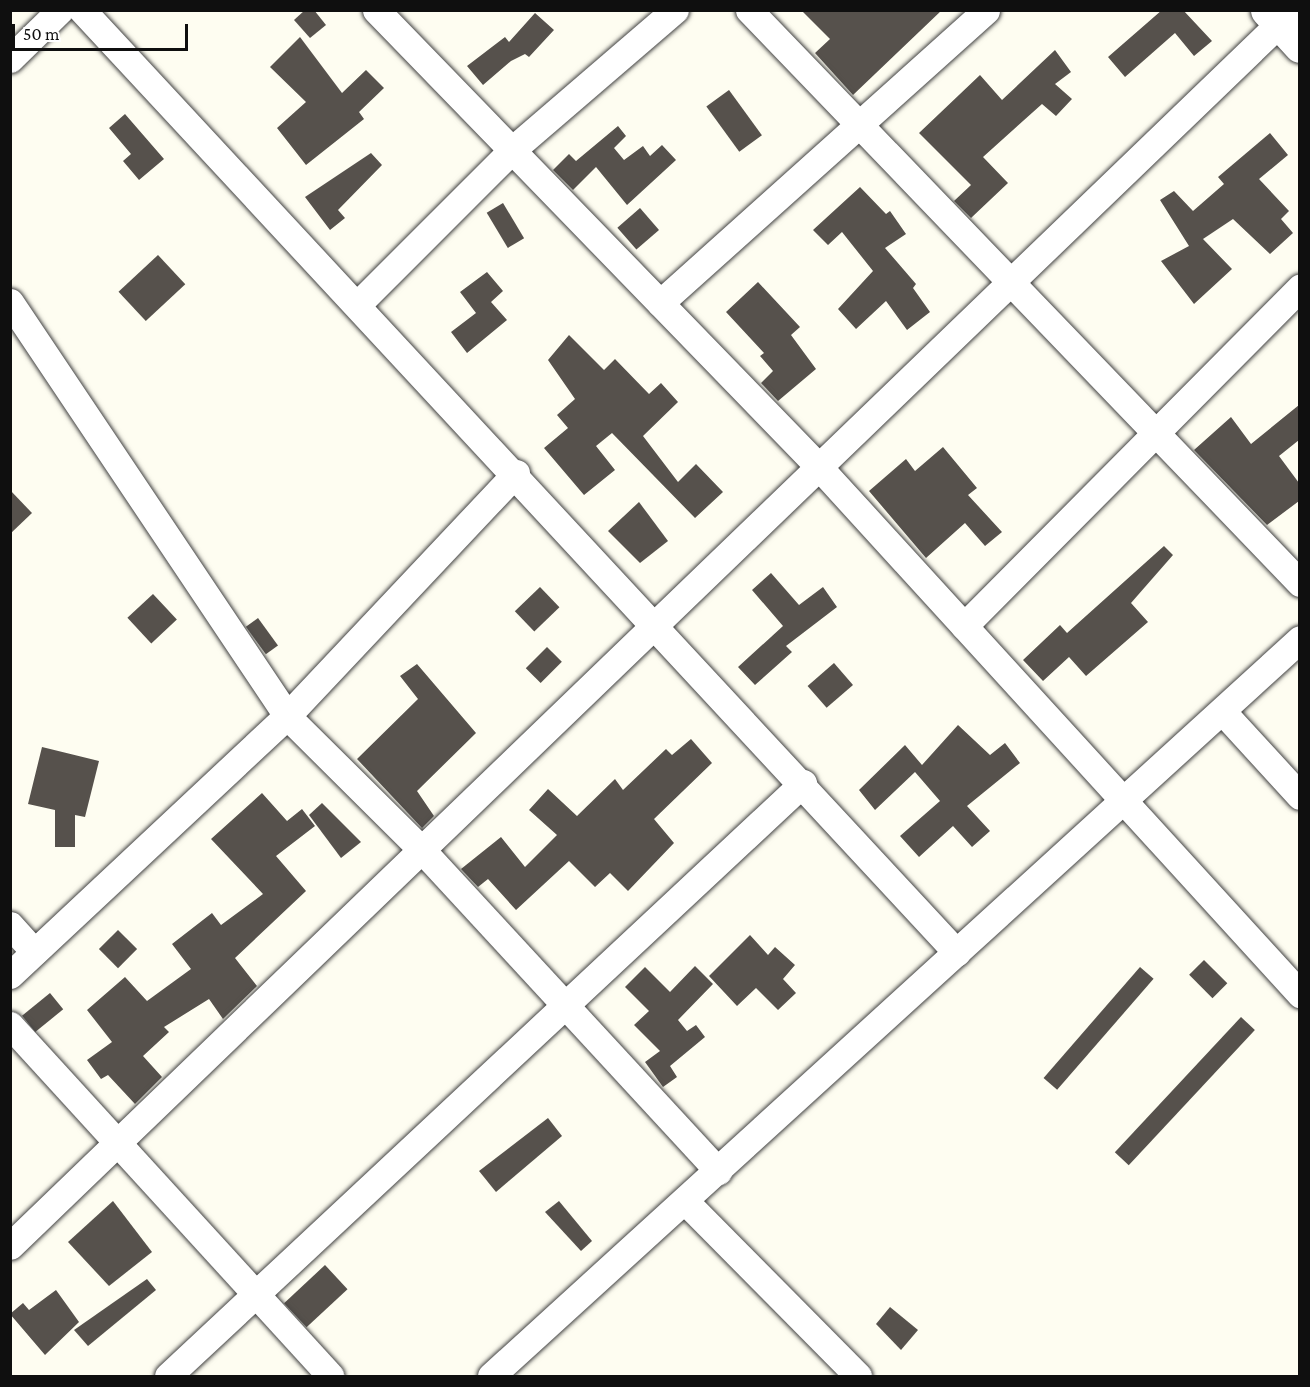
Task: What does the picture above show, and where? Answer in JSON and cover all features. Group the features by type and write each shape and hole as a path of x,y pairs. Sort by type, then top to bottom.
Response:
{"street":[{"path":"10,59 60,10"},
{"path":"82,10 657,623 957,953"},
{"path":"376,10 819,467 1299,994"},
{"path":"358,304 512,150 675,10"},
{"path":"749,10 1157,431 1299,583"},
{"path":"660,303 986,10"},
{"path":"10,1246 1011,282 1285,23"},
{"path":"964,626 1299,288"},
{"path":"10,302 287,716 422,850 718,1171"},
{"path":"10,975 287,716 516,473"},
{"path":"491,1377 1299,639"},
{"path":"1222,711 1299,796"},
{"path":"168,1377 254,1294 566,1007 803,783"},
{"path":"10,925 34,952"},
{"path":"10,1024 330,1377"},
{"path":"685,1201 858,1377"}],"building":[{"path":"305,10 314,10 326,25 310,38 294,20"},
{"path":"801,10 942,10 853,95 815,53 830,39"},
{"path":"1162,10 1183,10 1212,41 1194,56 1175,33 1125,77 1108,57"},
{"path":"535,13 554,30 529,57 525,54 511,61 483,85 467,66 505,37 509,42"},
{"path":"300,37 342,93 366,70 384,88 359,112 364,119 306,165 277,128 306,102 270,67"},
{"path":"1055,50 1071,72 1055,84 1072,99 1056,116 1042,104 983,157 1008,183 971,218 954,201 971,185 919,133 980,75 1002,100"},
{"path":"729,90 762,135 739,152 706,106"},
{"path":"125,114 164,159 139,180 123,161 131,154 109,128"},
{"path":"618,126 626,136 614,148 624,160 643,146 650,156 662,145 676,160 627,205 596,167 573,190 553,170 569,154 576,161"},
{"path":"1270,133 1288,155 1259,179 1289,211 1281,219 1293,233 1270,254 1233,219 1203,239 1232,269 1194,304 1161,261 1189,246 1160,200 1174,191 1193,211 1224,184 1218,177"},
{"path":"371,153 382,165 338,210 345,218 330,230 305,197"},
{"path":"860,187 886,214 890,211 906,234 885,248 916,284 913,288 930,312 907,330 886,301 856,329 838,309 873,271 842,232 828,245 813,230"},
{"path":"503,203 524,238 508,248 487,213"},
{"path":"640,208 659,230 636,250 617,228"},
{"path":"158,255 185,284 146,321 119,292"},
{"path":"487,272 503,291 491,302 507,320 467,353 451,332 476,313 460,292"},
{"path":"758,282 800,327 791,335 816,369 778,401 761,383 773,371 760,356 764,353 726,312"},
{"path":"569,335 604,370 615,359 649,394 661,383 678,402 643,436 678,482 696,464 723,492 695,518 612,433 596,446 615,470 584,495 544,448 568,428 557,415 575,399 548,360"},
{"path":"1299,405 1299,440 1279,456 1299,483 1299,501 1267,525 1194,450 1231,417 1251,444"},
{"path":"943,447 977,488 968,495 1002,532 985,546 965,523 926,558 869,491 906,459 915,471"},
{"path":"10,490 32,513 10,534"},
{"path":"639,502 668,541 640,563 608,531"},
{"path":"1164,546 1173,555 1131,603 1148,622 1086,676 1069,657 1043,681 1023,660 1060,625 1067,633"},
{"path":"771,573 799,605 823,587 837,607 786,646 792,652 755,685 738,667 783,626 752,590"},
{"path":"540,587 559,607 534,631 515,611"},
{"path":"153,594 177,620 151,643 127,618"},
{"path":"258,618 278,646 266,654 246,627"},
{"path":"547,647 562,662 541,683 526,668"},
{"path":"834,663 853,685 827,708 808,686"},
{"path":"417,664 476,733 417,791 434,816 422,828 357,759 418,699 400,676"},
{"path":"958,725 990,755 1005,743 1020,763 967,806 990,831 972,847 953,826 919,857 900,836 940,801 915,772 875,810 859,790 905,745 922,765"},
{"path":"691,739 712,763 654,819 674,843 628,891 610,873 595,887 569,861 516,910 488,879 478,887 461,869 501,837 525,867 557,835 529,810 548,789 577,816 615,779 623,790 666,749 672,755"},
{"path":"42,747 99,761 85,817 75,815 75,847 55,847 55,810 28,804"},
{"path":"262,793 287,821 302,809 315,826 276,856 306,891 235,958 257,986 223,1019 209,999 164,1027 169,1032 143,1056 162,1077 135,1104 108,1075 101,1079 87,1060 112,1042 87,1010 125,977 147,1001 191,969 172,944 212,913 221,925 263,894 211,839"},
{"path":"322,803 361,842 341,858 309,815"},
{"path":"118,930 137,949 118,968 99,949"},
{"path":"750,935 768,955 775,947 795,965 783,979 796,993 778,1010 756,988 737,1006 709,976"},
{"path":"1204,960 1227,983 1212,998 1189,975"},
{"path":"695,966 713,984 678,1020 687,1031 696,1025 705,1037 670,1066 677,1077 663,1087 645,1062 660,1051 634,1025 649,1011 625,987 645,967 670,992"},
{"path":"1140,967 1154,979 1057,1090 1044,1078"},
{"path":"50,993 63,1009 35,1032 22,1016"},
{"path":"1241,1017 1255,1030 1129,1165 1115,1152"},
{"path":"548,1118 562,1136 496,1192 479,1171"},
{"path":"113,1201 152,1252 109,1286 68,1242"},
{"path":"559,1201 592,1241 581,1251 545,1212"},
{"path":"325,1265 348,1289 307,1327 284,1303"},
{"path":"147,1279 156,1290 88,1346 74,1330"},
{"path":"56,1290 79,1322 45,1355 10,1314 23,1303 29,1310"},
{"path":"890,1307 918,1330 901,1350 876,1324"}]}
